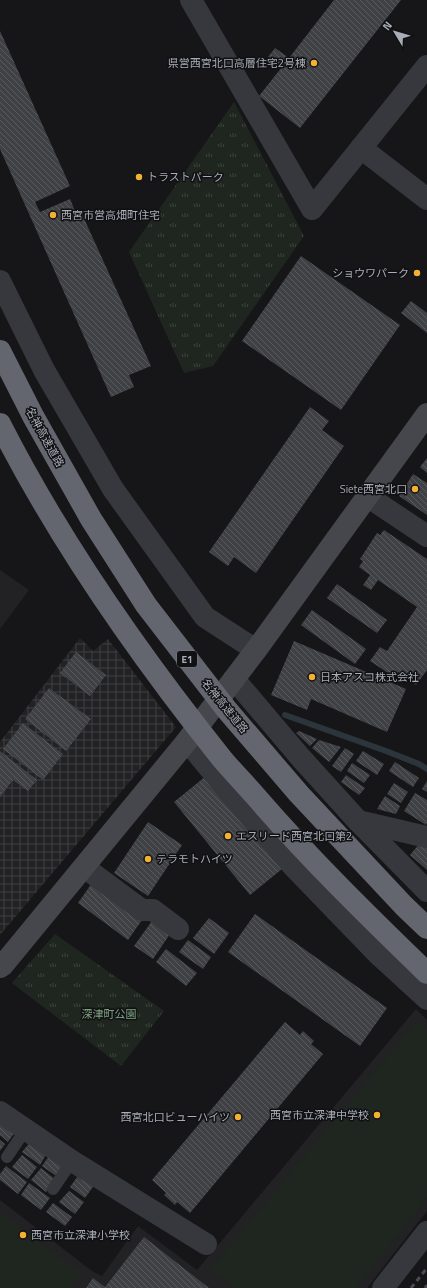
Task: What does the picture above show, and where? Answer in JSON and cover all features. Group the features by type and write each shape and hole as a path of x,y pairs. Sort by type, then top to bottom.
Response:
{"highway":[{"name":"名神高速道路","path":"0,352 33,416 91,519 146,604 227,710 293,788 404,906 427,928"},
{"path":"0,424 64,539 118,621 224,760 289,835 377,925 427,973"}],"street":[{"path":"190,0 312,209 427,66"},
{"path":"361,148 427,199"},
{"path":"0,281 44,370 113,489 205,618 256,650"},
{"path":"0,967 187,741 256,650 367,496 425,422"},
{"path":"367,496 427,536"},
{"path":"234,679 301,758 358,820 427,891"},
{"path":"187,741 293,866 380,956 427,999"},
{"path":"358,820 427,837"},
{"path":"84,866 142,910 153,910 178,929"},
{"path":"0,1112 72,1160 206,1244"},
{"path":"383,1288 427,1232"}],"lane":[{"path":"6,1157 26,1129"},
{"path":"53,1189 72,1160"}],"shaded area":[{"path":"0,570 29,590 0,629"},
{"path":"80,638 93,651 108,639 176,727 0,935 0,742"},
{"name":"西宮市立深津中学校","path":"416,1009 427,1020 427,1211 367,1288 0,1288 0,1200 92,1271 102,1276 138,1226 197,1270"}],"green space":[{"path":"234,102 304,236 213,366 184,373 129,252"},
{"name":"深津町公園","path":"55,934 164,1011 121,1066 12,983"},
{"name":"西宮市立深津中学校","path":"417,1021 427,1030 427,1198 356,1288 235,1288 210,1269"},
{"name":"西宮市立深津小学校","path":"0,1212 82,1274 71,1288 0,1288"}],"building":[{"name":"県営西宮北口高層住宅2号棟","path":"334,0 401,0 300,128 259,96 282,67 268,57 275,48 289,58"},
{"name":"西宮市営高畑町住宅","path":"0,31 70,186 35,202 40,212 70,199 77,216 82,214 151,366 129,375 134,387 111,397 0,149"},
{"path":"301,256 400,325 341,410 242,341"},
{"path":"411,301 427,313 427,333 401,313"},
{"path":"310,407 329,421 322,430 344,446 256,573 234,557 228,566 209,552"},
{"path":"427,458 427,473 420,467"},
{"name":"Siete西宮北口","path":"413,474 427,483 427,515 399,496"},
{"path":"384,530 427,559 427,670 416,685 398,672 394,677 370,661 380,647 387,651 417,607 378,580 371,590 363,585 370,575 359,567 363,561 360,559 377,533 380,535"},
{"path":"337,584 387,620 377,633 327,598"},
{"path":"312,610 366,649 355,664 301,625"},
{"path":"294,641 406,689 387,732 311,699 307,710 271,695"},
{"path":"76,652 106,675 90,696 60,673"},
{"path":"49,688 91,719 66,751 25,719"},
{"path":"23,723 63,754 43,780 3,749"},
{"path":"299,731 317,739 310,746 296,733"},
{"path":"319,740 341,747 329,762 312,748"},
{"path":"345,748 354,754 341,772 332,766"},
{"path":"0,751 37,780 28,791 13,780 0,797"},
{"path":"363,751 384,764 377,775 356,761"},
{"path":"395,762 419,778 413,787 389,771"},
{"path":"352,763 370,775 364,783 347,771"},
{"path":"346,775 365,788 359,795 341,782"},
{"name":"エスリード西宮北口第2","path":"206,776 282,869 250,895 174,802"},
{"path":"427,781 427,792 422,789"},
{"path":"394,783 408,792 401,803 387,794"},
{"path":"415,793 427,800 426,825 404,811"},
{"path":"385,796 400,806 396,814 377,809"},
{"name":"テラモトハイツ","path":"148,822 182,845 148,896 114,873"},
{"path":"420,843 427,845 427,870 410,855"},
{"path":"92,883 142,920 128,940 78,903"},
{"path":"255,914 387,1008 360,1046 228,952"},
{"path":"209,918 229,933 214,954 193,938"},
{"path":"152,921 170,934 153,959 134,946"},
{"path":"188,940 211,957 203,969 179,952"},
{"path":"166,949 197,973 186,986 156,962"},
{"name":"西宮北口ビューハイツ","path":"285,1022 300,1035 303,1031 314,1041 311,1044 323,1054 190,1213 177,1202 175,1205 164,1195 166,1193 152,1180"},
{"path":"0,1121 15,1132 8,1142 0,1135"},
{"path":"0,1140 5,1144 0,1151"},
{"path":"31,1141 47,1153 40,1165 22,1152"},
{"path":"22,1155 37,1167 28,1179 12,1167"},
{"path":"49,1156 64,1166 56,1176 42,1166"},
{"path":"6,1166 27,1182 18,1194 0,1180 0,1174"},
{"path":"41,1168 56,1180 46,1192 31,1180"},
{"path":"80,1173 95,1184 85,1198 70,1187"},
{"path":"29,1183 50,1198 41,1210 21,1195"},
{"path":"69,1191 84,1202 75,1214 59,1202"},
{"path":"53,1203 72,1217 65,1226 46,1212"},
{"path":"144,1237 209,1288 86,1288 93,1278 105,1287"}],"waterway":[{"path":"285,715 386,751 419,764 427,769"}],"railway":[{"path":"411,1288 427,1268"}],"place":[{"name":"県営西宮北口高層住宅2号棟","path":"314,63"},
{"name":"トラストパーク","path":"139,177"},
{"name":"西宮市営高畑町住宅","path":"53,215"},
{"name":"ショウワパーク","path":"417,273"},
{"name":"Siete西宮北口","path":"415,489"},
{"name":"日本アスコ株式会社","path":"312,677"},
{"name":"エスリード西宮北口第2","path":"228,836"},
{"name":"テラモトハイツ","path":"148,859"},
{"name":"西宮市立深津中学校","path":"377,1115"},
{"name":"西宮北口ビューハイツ","path":"238,1117"},
{"name":"西宮市立深津小学校","path":"23,1235"}]}
